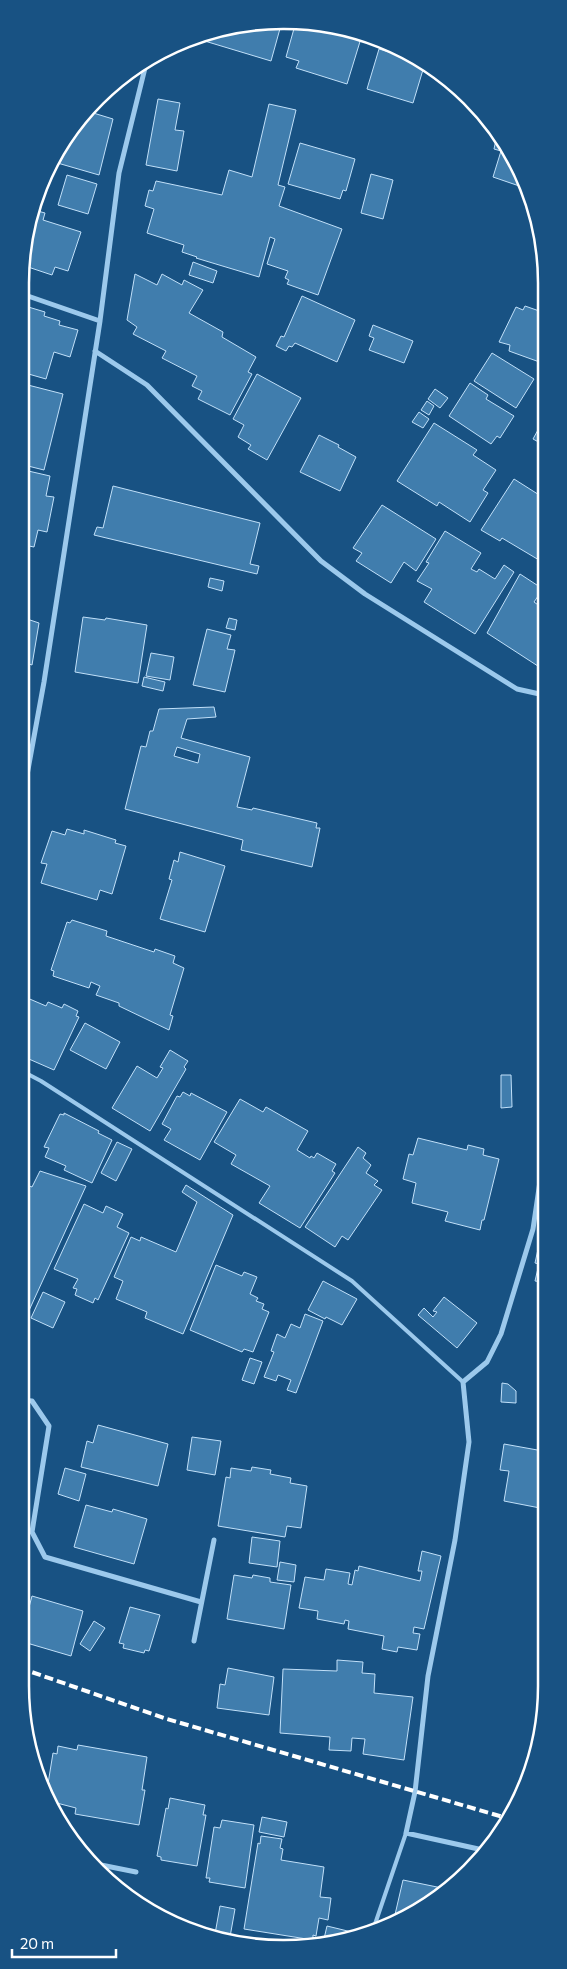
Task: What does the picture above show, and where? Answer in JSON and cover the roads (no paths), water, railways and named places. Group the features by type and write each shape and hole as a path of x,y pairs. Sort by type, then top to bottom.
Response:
{"street":[{"path":"29,762 45,672 100,320 119,173 144,70"},
{"path":"29,296 100,320"},
{"path":"95,351 147,384 321,561 365,594 517,688 538,694"},
{"path":"479,1849 406,1834 415,1792 428,1676 455,1540 469,1442 463,1382 488,1362 501,1334 532,1228 538,1191"},
{"path":"29,1401 32,1401 49,1426 32,1532 45,1557 201,1602"},
{"path":"194,1641 214,1540"},
{"path":"103,1865 136,1872"}],"lane":[{"path":"29,1075 352,1281 463,1382"},
{"path":"374,1924 406,1834"}],"railway":[{"path":"29,1671 167,1719 502,1817"}]}
